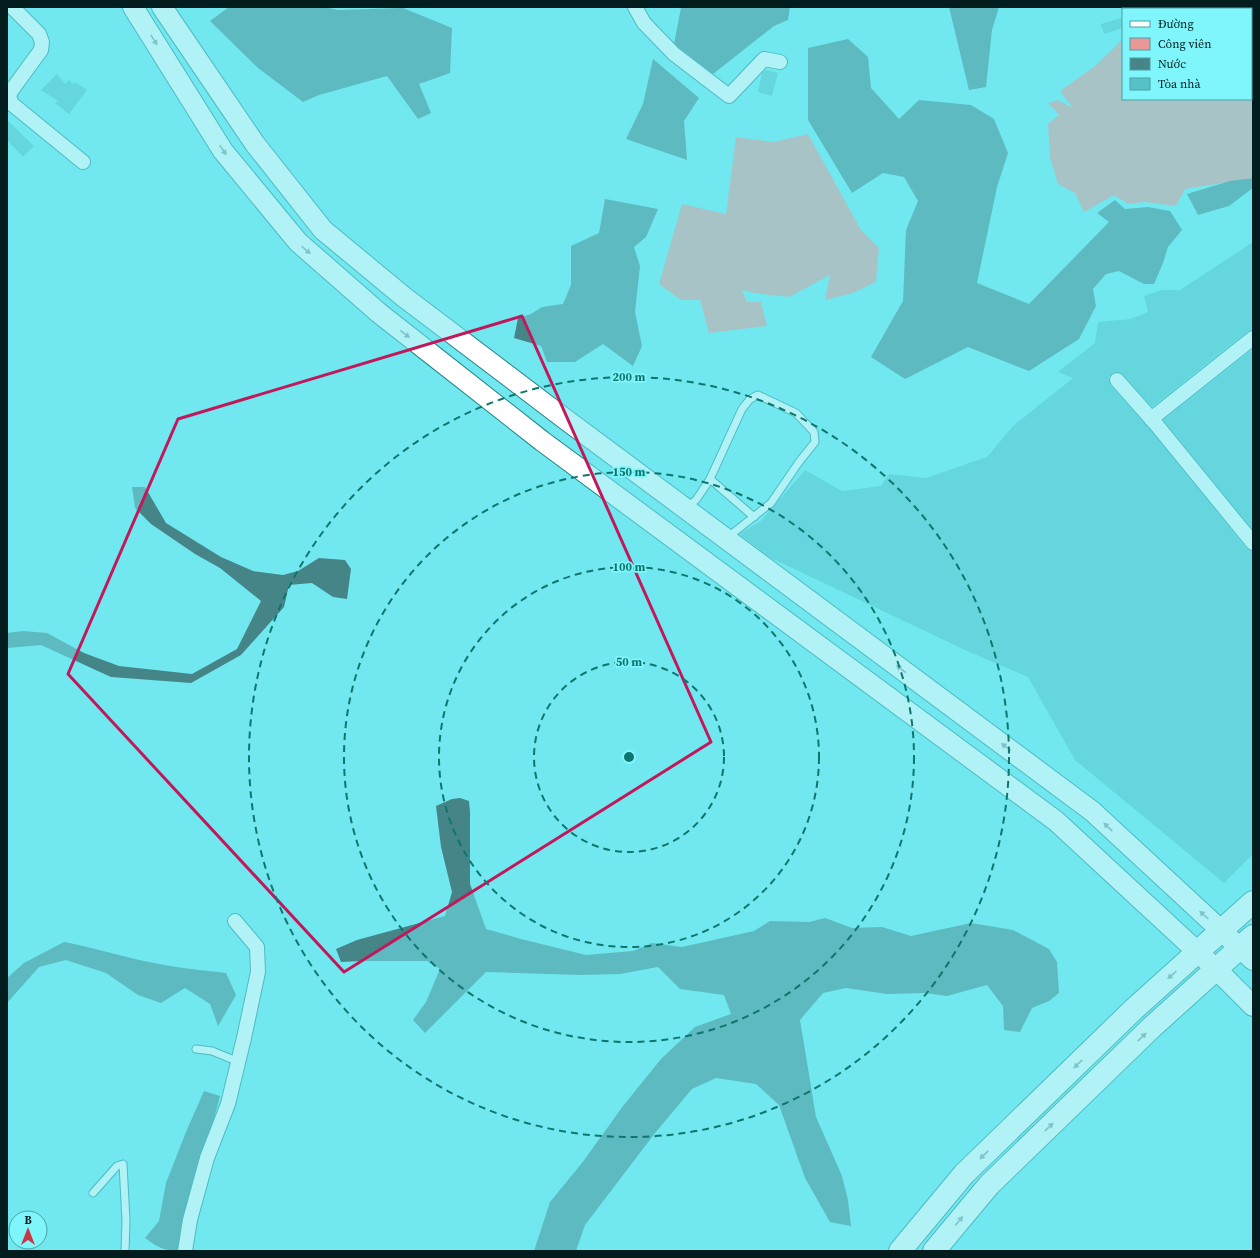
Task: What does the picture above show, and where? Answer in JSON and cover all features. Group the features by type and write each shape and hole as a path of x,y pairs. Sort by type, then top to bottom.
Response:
{"main road":[{"path":"133,7 223,151 298,242 379,313 542,441 1056,821 1216,969 1253,1006"},
{"path":"162,7 255,144 322,230 404,297 565,419 1092,811 1221,931 1249,948 1216,969 1152,1027 990,1185 934,1251"},
{"path":"542,441 565,419"},
{"path":"900,1251 964,1174 1133,1010 1253,902"}],"street":[{"path":"12,7 39,34 42,42 41,50 8,97 12,104 83,162"},
{"path":"635,7 644,23 674,54 729,96 764,59 780,62"},
{"path":"1151,419 1253,338"},
{"path":"1117,380 1253,543"},
{"path":"185,1251 190,1220 207,1158 228,1104 239,1062 258,972 257,947 235,921"}],"lane":[{"path":"684,508 696,500 710,479 742,409 750,399 758,395 796,413 814,432 815,442 799,462 771,503 726,539"},
{"path":"710,479 754,517"},
{"path":"196,1049 212,1051 239,1062"},
{"path":"94,1193 117,1166 123,1164 126,1221 125,1251"}],"highlighted area":[{"path":"522,316 711,742 344,972 68,674 178,419"}],"green space":[{"path":"1120,7 1222,8 1122,8 1122,10"},
{"path":"1252,8 1253,178 1185,189 1176,206 1145,202 1128,204 1114,195 1084,212 1075,193 1058,184 1050,158 1048,124 1059,115 1048,103 1058,100 1073,108 1060,91 1095,66 1122,40 1122,100 1252,100"},
{"path":"808,134 861,230 879,248 876,282 853,293 825,300 830,275 789,297 742,290 747,302 761,302 767,326 709,333 700,300 681,300 659,284 682,204 726,214 736,137 773,142"}],"water":[{"path":"229,7 323,7 338,10 403,8 452,28 450,73 419,84 431,113 418,119 387,76 319,95 303,102 258,68 210,21"},
{"path":"790,7 788,20 774,26 713,74 674,44 681,8"},
{"path":"949,7 999,7 992,30 986,87 969,90"},
{"path":"848,39 868,57 871,88 899,119 919,100 971,105 994,119 1008,153 997,187 977,283 1029,304 1109,222 1097,213 1115,200 1125,209 1148,207 1170,211 1182,230 1168,247 1154,284 1144,284 1119,271 1106,274 1093,289 1096,306 1079,339 1029,371 968,347 905,379 871,357 903,301 906,230 918,201 904,177 883,173 852,193 808,120 808,48"},
{"path":"653,59 699,98 684,121 687,160 626,139 643,104"},
{"path":"1253,178 1253,188 1229,206 1198,215 1187,194 1230,181"},
{"path":"605,199 658,209 646,237 634,247 640,266 635,312 642,346 633,366 603,344 575,362 547,362 541,346 514,338 518,318 531,314 542,307 563,304 571,285 571,246 599,233"},
{"path":"132,487 145,487 166,523 221,557 253,571 283,575 298,571 319,558 345,560 351,569 347,599 333,597 312,583 289,585 284,607 241,655 191,683 111,677 41,645 7,648 7,633 23,631 47,633 84,653 119,666 192,674 237,649 261,601 220,568 195,554 151,524 135,508"},
{"path":"460,798 469,801 470,884 486,929 586,955 633,951 652,943 682,947 754,931 770,921 809,922 825,918 852,928 882,927 911,936 971,923 1013,930 1049,949 1057,962 1059,993 1049,1001 1032,1008 1020,1032 1004,1030 1003,1006 987,985 947,996 925,993 887,994 846,988 823,993 800,1020 816,1117 842,1176 848,1200 851,1226 830,1222 805,1178 779,1105 756,1084 716,1078 692,1089 655,1133 585,1225 576,1251 534,1251 550,1202 582,1163 623,1106 661,1059 695,1027 731,1014 724,995 680,989 658,967 620,974 581,975 486,972 425,1033 413,1020 426,1002 440,969 427,961 341,962 336,949 357,940 445,916 452,892 441,847 436,806 452,799"},
{"path":"64,942 154,963 226,973 236,995 218,1026 210,1004 185,988 161,1003 138,995 106,973 66,960 39,967 7,1003 7,978 24,963"},
{"path":"204,1091 220,1096 177,1251 168,1250 157,1246 145,1238 159,1221 166,1183"}],"building":[{"path":"1121,18 1122,28 1104,34 1101,24"},
{"path":"766,70 778,73 772,96 758,92 762,73"},
{"path":"57,74 65,84 69,80 73,84 75,82 87,90 69,114 55,103 58,101 41,90"},
{"path":"7,120 34,146 23,157 7,140"},
{"path":"1253,242 1253,330 1248,331 1152,407 1120,372 1112,373 1109,377 1111,386 1149,428 1246,548 1253,551 1253,854 1224,883 1075,760 1028,677 965,650 771,558 739,534 761,521 805,470 842,491 881,486 889,474 926,478 987,457 1013,426 1073,378 1058,372 1095,343 1098,322 1131,319 1148,312 1144,296 1162,290 1180,290"},
{"path":"1253,349 1253,530 1163,420"}]}
